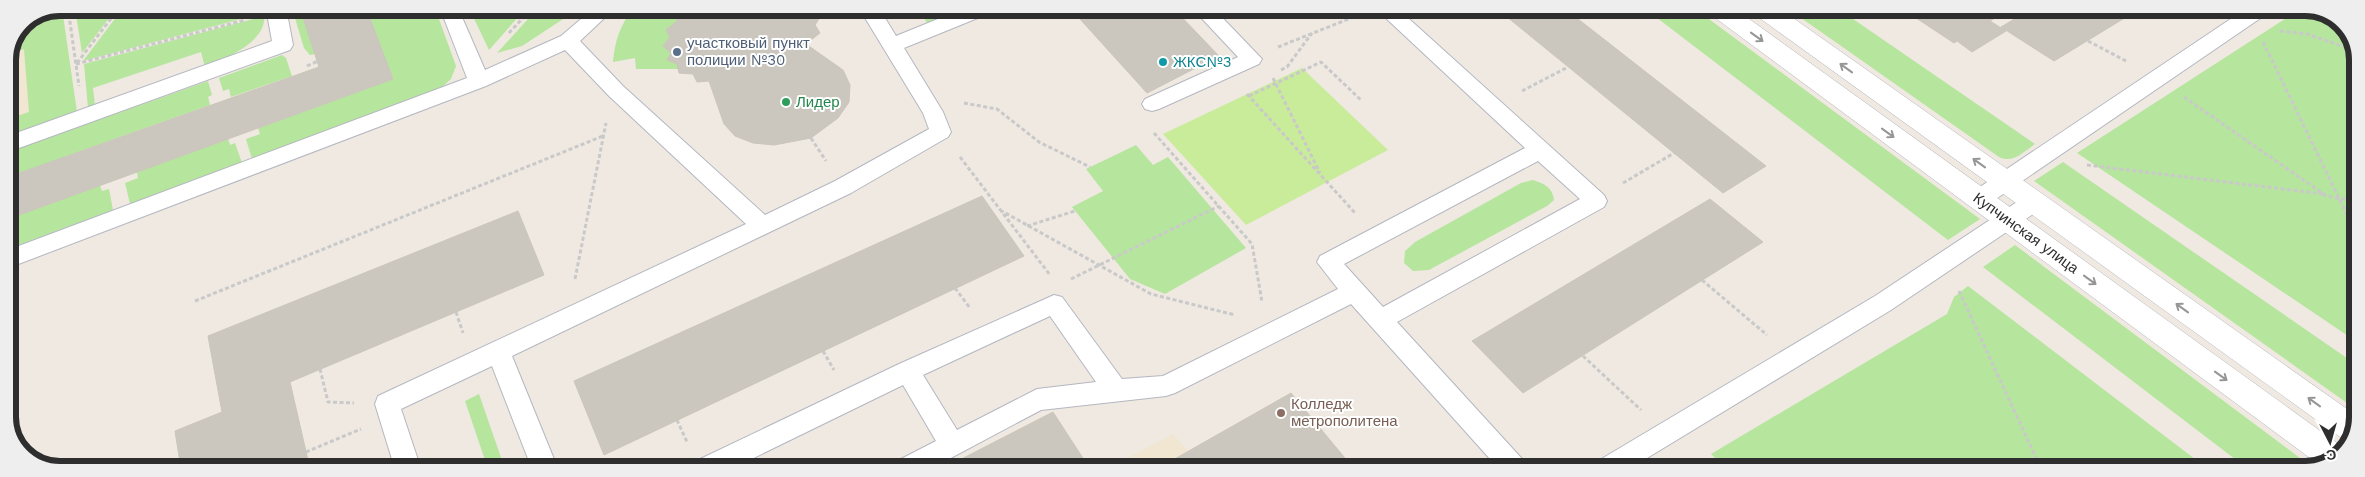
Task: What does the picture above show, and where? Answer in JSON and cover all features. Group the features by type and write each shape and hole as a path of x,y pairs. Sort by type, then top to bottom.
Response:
{"street":[{"name":"Купчинская улица","path":"1729,16 2328,454"},
{"name":"Купчинская улица","path":"1773,16 2348,426"}],"lane":[{"path":"16,141 283,45 278,16"},
{"path":"452,16 479,81"},
{"path":"16,255 479,81 568,41 597,16"},
{"path":"405,461 389,410 498,352 873,172 941,132 933,112 874,16"},
{"path":"892,45 963,16"},
{"path":"1152,104 1252,59 1210,16"},
{"path":"1381,320 1596,201 1394,16"},
{"path":"1979,199 2249,16"},
{"path":"568,41 616,91 763,226"},
{"path":"1508,461 1328,262 1540,150"},
{"path":"1620,461 1883,303 2034,202"},
{"path":"921,461 1037,400 1166,386 1267,328 1355,291"},
{"path":"722,461 908,371 1054,304 1116,390"},
{"path":"498,352 542,461"},
{"path":"908,371 952,445"}],"path":[{"path":"69,16 80,91"},
{"path":"76,64 113,16"},
{"path":"76,64 255,16"},
{"path":"508,34 525,16"},
{"path":"1252,59 1354,16"},
{"path":"2272,30 2308,34 2346,47"},
{"path":"1312,33 1287,67 1270,76 1277,83 1322,176"},
{"path":"2263,36 2264,44 2349,219"},
{"path":"2088,41 2156,78 2325,195"},
{"path":"1249,96 1321,62 1362,101"},
{"path":"1492,107 1568,67"},
{"path":"1226,71 1376,237"},
{"path":"567,320 603,136 616,91"},
{"path":"956,102 997,109 1011,118 1039,142 1090,167"},
{"path":"1000,210 1099,267 1151,294 1267,328 1252,244 1153,132 1162,128"},
{"path":"941,132 1053,278"},
{"path":"195,301 603,136"},
{"path":"1594,200 1674,153"},
{"path":"2079,164 2349,199"},
{"path":"1067,282 1218,206"},
{"path":"1027,226 1075,211"},
{"path":"1955,255 1959,292 2037,461"},
{"path":"1702,280 1793,356"},
{"path":"1583,356 1664,433"},
{"path":"320,369 328,402 389,410"},
{"path":"306,452 389,410"}],"shaded area":[{"path":"33,26 44,120 16,129 17,52 24,36"},
{"name":"Колледж метрополитена","path":"1291,393 1347,461 1121,461 1173,434 1188,451"}],"green space":[{"path":"63,16 77,112 16,133 16,116 29,112 24,49 17,51 29,29 44,20"},
{"path":"76,16 111,16 82,53"},
{"path":"117,16 253,16 83,61"},
{"path":"264,16 259,34 233,54 205,67 201,52 93,88 95,106 88,108 84,64"},
{"path":"294,16 303,16 315,54 310,55 304,48"},
{"path":"369,16 438,16 456,66 451,79 439,90 252,159 246,139 260,134 258,128 393,79"},
{"path":"473,16 519,16 489,50"},
{"path":"531,16 568,16 522,46 497,53"},
{"path":"628,16 677,16 677,21 666,30 670,37 663,46 671,53 667,60 678,64 678,69 636,69 635,58 613,62 615,47"},
{"path":"922,16 948,16 928,24"},
{"path":"1654,16 1705,16 1980,219 1948,240"},
{"path":"1798,16 1849,16 2035,144 2013,158 2004,159"},
{"path":"2290,16 2313,17 2327,22 2343,38 2349,58 2349,337 2077,153"},
{"path":"282,55 286,58 292,76 231,97 229,89 223,91 219,78"},
{"path":"1302,68 1388,150 1246,225 1163,134"},
{"path":"208,81 212,95 208,97 210,105 16,174 16,149"},
{"path":"228,138 230,145 235,143 242,163 130,204 125,183 138,178 137,172"},
{"path":"1136,145 1153,165 1168,157 1246,248 1165,294 1130,279 1072,207 1103,191 1086,169"},
{"path":"2063,162 2349,359 2349,404 2034,181"},
{"path":"1533,180 1544,185 1552,192 1554,200 1547,206 1429,270 1413,271 1404,263 1405,251 1415,242 1521,183"},
{"path":"100,185 102,191 109,189 113,210 16,246 16,216"},
{"path":"2015,245 2304,461 2238,461 1983,267"},
{"path":"1968,286 2198,461 1718,461 1711,454 1947,314 1954,297"},
{"path":"479,394 502,461 485,461 465,401"}],"building":[{"path":"303,16 369,16 393,79 16,216 16,174 319,67"},
{"path":"677,16 821,16 815,25 820,33 806,44 843,70 850,85 849,102 838,118 811,138 774,145 753,143 735,136 724,124 709,81 697,82 693,74 679,73 677,64 667,60 671,53 663,46 670,37 666,30 677,21"},
{"name":"ЖКС№3","path":"1077,16 1181,16 1219,56 1147,93"},
{"path":"1506,16 1574,16 1766,166 1723,193"},
{"path":"1913,16 1998,16 1990,21 2006,31 1972,52 1957,41 1954,43"},
{"path":"2020,16 2128,16 2054,61 2001,27"},
{"path":"982,196 1024,256 604,455 574,381"},
{"path":"1710,199 1763,242 1523,393 1472,341"},
{"path":"518,211 544,275 290,382 308,461 180,461 175,431 222,412 208,336"},
{"name":"Колледж метрополитена","path":"1291,393 1347,461 1171,461"},
{"path":"1053,412 1085,461 958,461"}],"place":[{"name":"участковый пункт полиции №30","path":"677,52"},
{"name":"ЖКС№3","path":"1163,62"},
{"name":"Лидер","path":"786,102"},
{"name":"Колледж метрополитена","path":"1281,413"}]}
